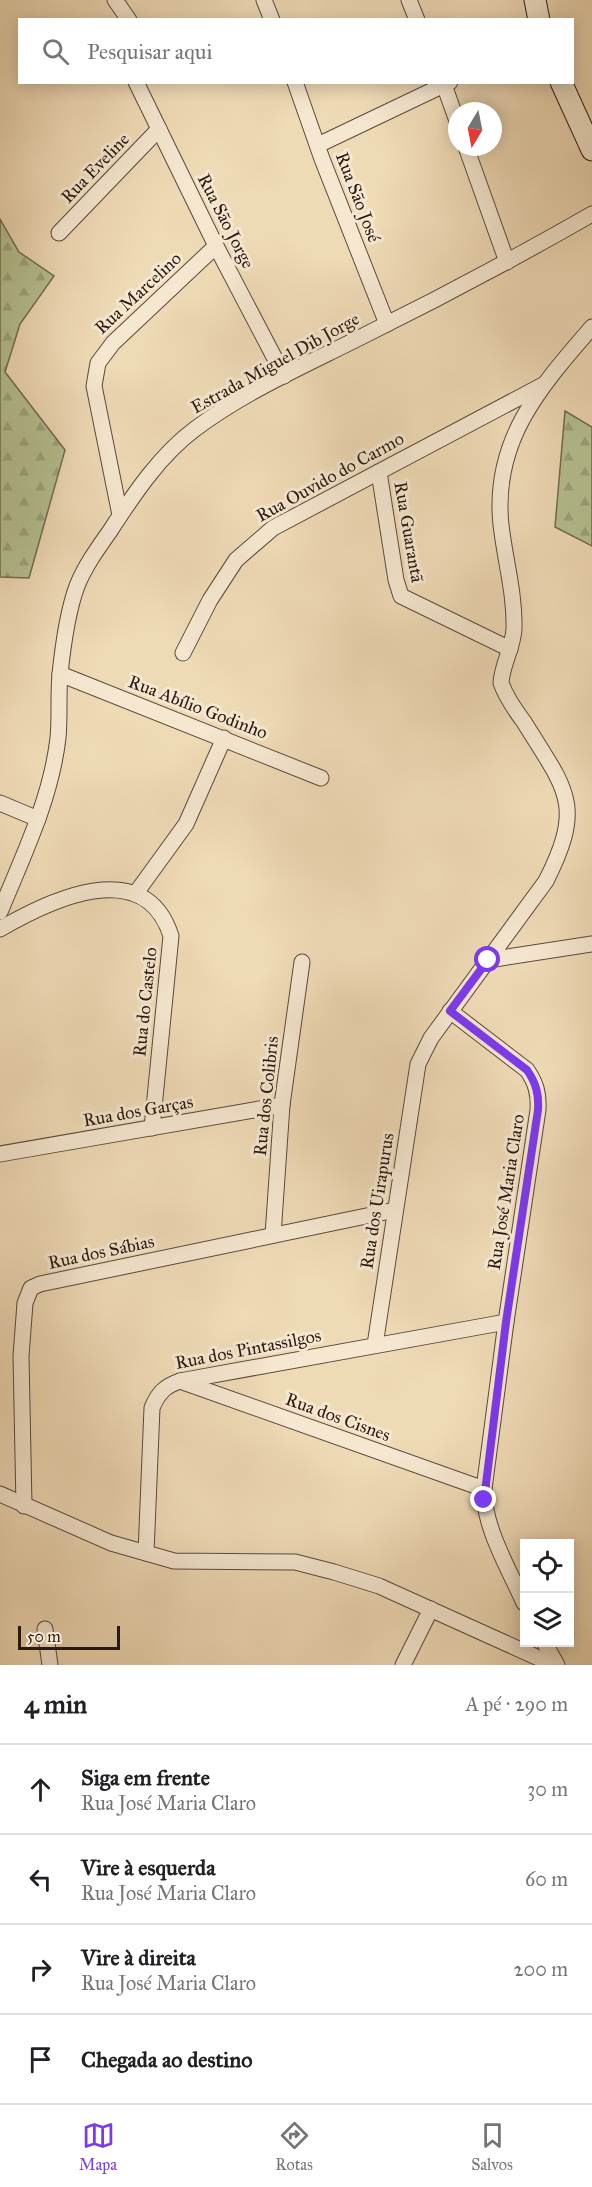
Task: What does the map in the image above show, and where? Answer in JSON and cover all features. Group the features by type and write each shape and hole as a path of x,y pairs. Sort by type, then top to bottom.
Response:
{"street":[{"path":"115,0 128,18"},
{"path":"264,0 271,18"},
{"path":"409,0 416,18"},
{"path":"535,0 539,18"},
{"name":"Rua São Jorge","path":"137,84 216,246 284,376"},
{"name":"Rua São José","path":"296,84 322,159 387,324"},
{"path":"318,144 444,84"},
{"path":"446,84 452,102"},
{"path":"562,84 592,150"},
{"name":"Rua Eveline","path":"59,233 159,129"},
{"path":"469,156 507,262"},
{"name":"Estrada Miguel Dib Jorge","path":"0,912 38,819 50,779 58,738 60,674 67,626 77,586 94,554 120,515 163,459 194,430 228,407 507,262 592,214"},
{"name":"Rua Marcelino","path":"120,515 94,386 98,363 113,343 216,246"},
{"path":"450,1011 546,881 557,859 568,817 568,800 558,776 501,682 514,628 511,579 501,524 504,468 510,445 543,385 592,327"},
{"name":"Rua Ouvido do Carmo","path":"183,653 210,600 236,560 273,528 543,385"},
{"name":"Rua Guarantã","path":"379,472 398,590 404,598 510,650"},
{"name":"Rua Abílio Godinho","path":"60,674 321,777"},
{"path":"0,928 64,898 105,890 136,893 186,824 224,738"},
{"path":"0,803 38,819"},
{"name":"Rua do Castelo","path":"136,893 156,908 167,922 171,936 152,1128"},
{"path":"488,960 592,944"},
{"name":"Rua dos Colibris","path":"273,1235 282,1105 302,962"},
{"name":"Rua dos Uirapurus","path":"375,1345 418,1064 431,1038 450,1011"},
{"name":"Rua José Maria Claro","path":"450,1011 527,1070 535,1082 539,1097 484,1489 488,1520 521,1593"},
{"name":"Rua dos Garças","path":"0,1154 282,1105"},
{"name":"Rua dos Sábias","path":"24,1506 21,1356 25,1303 31,1288 40,1284 395,1210"},
{"name":"Rua dos Pintassilgos","path":"146,1553 152,1408 159,1393 166,1387 180,1381 506,1322"},
{"name":"Rua dos Cisnes","path":"180,1381 484,1489"},
{"path":"0,1494 111,1543 174,1561 295,1562 379,1586 555,1665"},
{"path":"404,1665 430,1610"},
{"path":"45,1629 50,1665"},
{"path":"546,1647 555,1665"}],"green space":[{"path":"0,219 19,252 54,276 20,324 5,372 65,450 29,578 0,577"},
{"path":"565,411 592,427 592,546 555,527"}],"route":[{"path":"484,1500 506,1322 539,1097 535,1082 527,1070 450,1011 488,960"}]}
